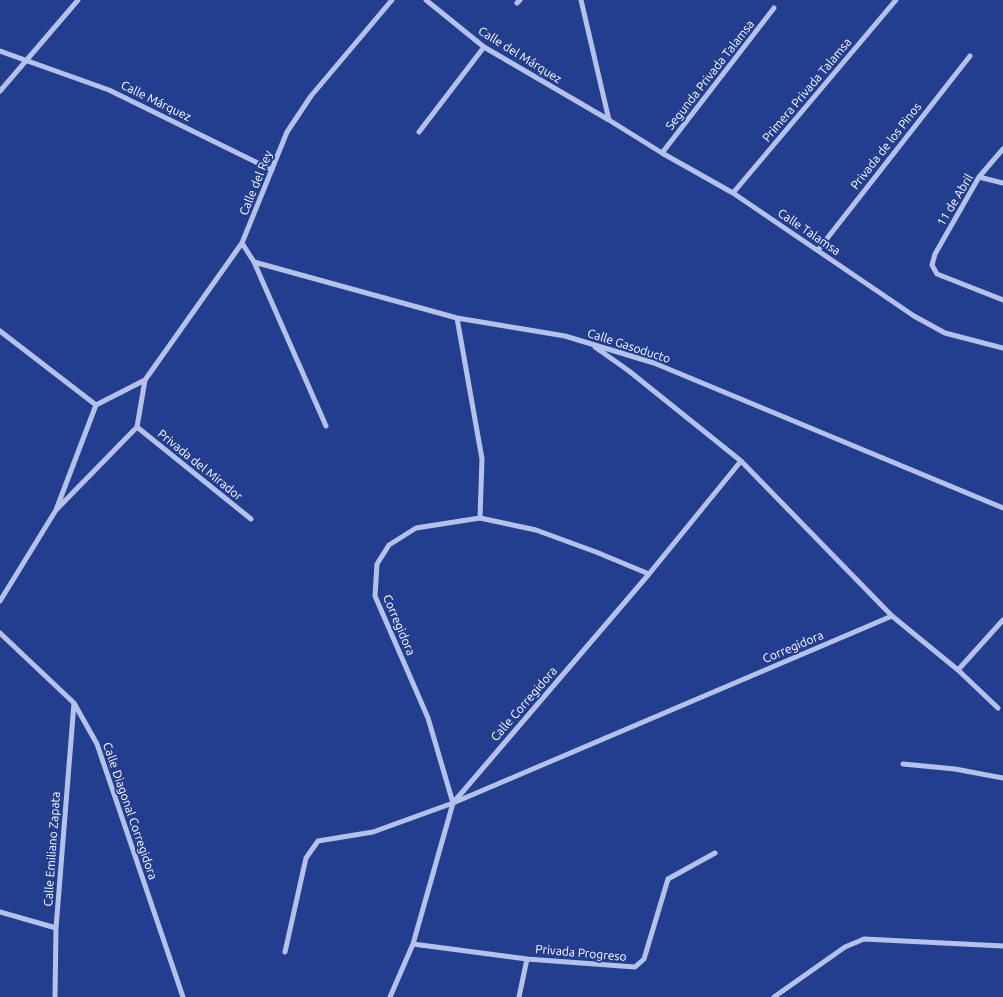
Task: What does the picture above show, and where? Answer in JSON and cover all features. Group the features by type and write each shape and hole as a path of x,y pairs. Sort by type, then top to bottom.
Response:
{"street":[{"path":"0,90 78,0"},
{"name":"Calle del Rey","path":"137,427 145,380 242,243 288,132 311,96 392,0"},
{"name":"Calle del Márquez","path":"426,0 484,47 609,120"},
{"path":"582,0 609,120"},
{"name":"Primera Privada Talamsa","path":"733,193 896,0"},
{"name":"Segunda Privada Talamsa","path":"662,154 774,8"},
{"path":"419,132 484,47"},
{"name":"Calle Márquez","path":"0,51 27,59 109,90 272,170"},
{"name":"Privada de los Pinos","path":"818,250 970,56"},
{"name":"Calle Talamsa","path":"609,120 662,154 733,193 914,316 946,333 1003,348"},
{"name":"11 de Abril","path":"1003,149 979,177 935,254 932,265 937,274 1003,300"},
{"path":"979,177 1003,183"},
{"path":"242,243 254,262 326,426"},
{"name":"Calle Gasoducto","path":"254,262 457,318 565,336 664,366 1003,508"},
{"path":"457,318 482,460 480,518"},
{"path":"0,331 96,405 56,510 0,601"},
{"path":"592,344 629,371 741,461 892,616 958,670 998,708"},
{"name":"Calle del Rey","path":"96,405 145,380"},
{"path":"56,510 137,427"},
{"name":"Privada del Mirador","path":"137,427 251,519"},
{"name":"Calle Corregidora","path":"390,997 413,944 453,803 649,574 741,461"},
{"name":"Corregidora","path":"453,803 428,718 374,596 377,564 389,545 416,528 480,518 536,530 649,574"},
{"name":"Corregidora","path":"285,952 306,858 318,841 373,832 453,803 892,616"},
{"path":"958,670 1003,620"},
{"name":"Calle Diagonal Corregidora","path":"0,633 74,703 97,744 183,997"},
{"name":"Calle Emiliano Zapata","path":"55,997 56,928 74,703"},
{"path":"903,764 955,769 1003,778"},
{"name":"Privada Progreso","path":"413,944 526,958 635,967 644,959 668,879 715,853"},
{"path":"0,912 56,928"},
{"path":"774,997 845,946 864,939 1003,946"},
{"name":"Privada Progreso","path":"519,997 526,958"}]}
